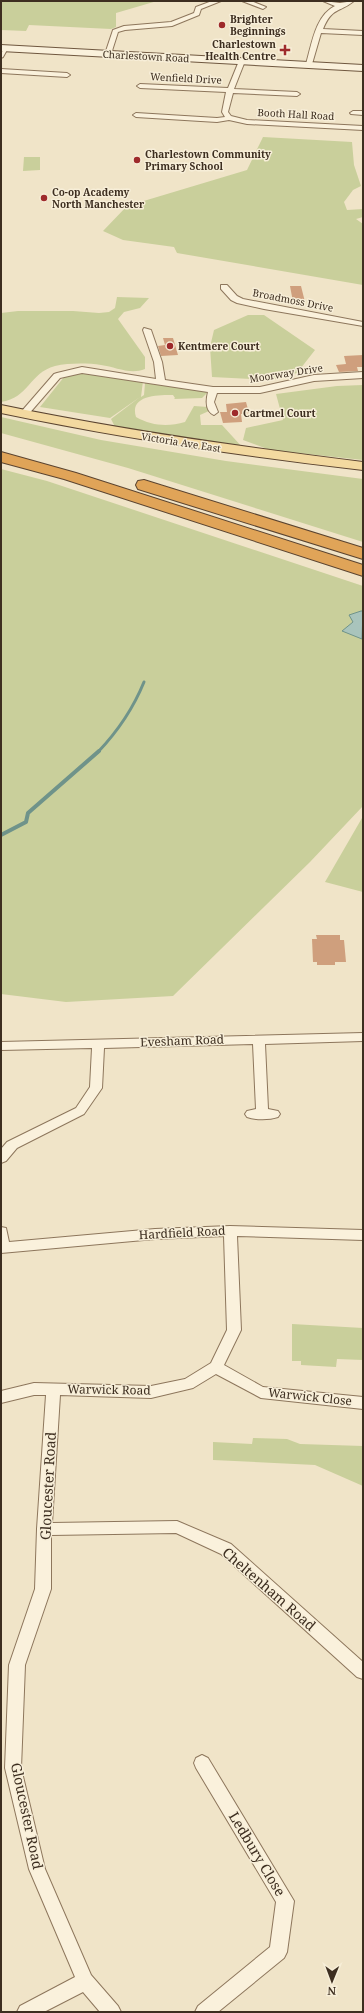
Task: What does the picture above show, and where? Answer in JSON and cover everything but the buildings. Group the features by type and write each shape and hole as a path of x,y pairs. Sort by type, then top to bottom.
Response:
{"highway":[{"path":"1,443 188,498 363,554"},
{"path":"1,457 70,476 363,571"}],"main road":[{"name":"Victoria Ave East","path":"1,409 105,430 236,450 363,466"}],"street":[{"path":"108,54 115,31 124,28 172,24 197,14 198,8 218,1"},
{"path":"244,1 263,7"},
{"path":"326,1 340,5"},
{"path":"309,64 319,31 326,16 330,11 340,5 352,1"},
{"path":"319,31 363,33"},
{"name":"Charlestown Road","path":"2,51 108,54 363,68"},
{"path":"229,118 225,114 230,91 242,61"},
{"path":"1,71 67,75"},
{"name":"Wenfield Drive","path":"140,86 297,94"},
{"path":"353,112 363,113"},
{"name":"Booth Hall Road","path":"136,115 217,120 229,118 246,122 363,128"},
{"name":"Broadmoss Drive","path":"224,287 234,298 246,302 363,324"},
{"path":"148,330 158,362 161,381"},
{"name":"Moorway Drive","path":"24,414 57,376 82,370 213,390 260,390 314,378 363,375"},
{"path":"213,390 210,402 214,412"},
{"name":"Evesham Road","path":"1,1046 363,1037"},
{"path":"258,1039 256,1114 274,1114"},
{"path":"1,1158 12,1145 80,1111 96,1088 98,1043"},
{"path":"216,1367 234,1330 230,1231"},
{"name":"Hardfield Road","path":"2,1247 148,1234 230,1231 363,1235"},
{"path":"1,1232 2,1247"},
{"name":"Warwick Road","path":"1,1397 34,1389 151,1392 188,1384 216,1367"},
{"name":"Warwick Close","path":"216,1367 261,1392 363,1403"},
{"name":"Gloucester Road","path":"53,1389 44,1530 43,1589 17,1665 13,1768 37,1869 84,1981 112,2012"},
{"name":"Cheltenham Road","path":"44,1530 177,1527 226,1549 363,1672"},
{"name":"Ledbury Close","path":"202,1763 285,1901 278,1952 204,2012"},
{"path":"26,2012 84,1981"}],"green space":[{"path":"1,1 157,1 116,13 116,27 111,29 29,25 26,31 1,30"},
{"path":"263,137 352,142 354,165 361,186 353,190 344,202 347,210 363,209 363,217 356,219 363,224 363,285 177,253 174,247 123,240 103,231 127,206 247,170"},
{"path":"24,157 40,157 40,170 23,171"},
{"path":"117,297 149,298 140,308 124,312 118,319 145,357 145,369 139,371 128,371 101,365 84,364 66,364 55,366 46,369 18,396 1,402 1,313 18,311 109,312 115,308"},
{"path":"248,315 264,315 315,350 297,373 272,380 212,377 210,347 214,330"},
{"path":"86,373 143,381 141,397 144,395 145,383 208,392 202,398 174,399 175,398 173,395 160,395 146,398 137,404 135,410 136,417 154,424 172,425 185,422 194,406 208,407 209,411 200,415 201,425 222,425 243,448 115,427 111,419 140,397 110,418 40,407 64,377"},
{"path":"363,385 363,460 270,450 243,440 246,428 283,420 276,394 337,386"},
{"path":"1,417 101,440 226,461 363,479 363,542 128,468 1,433"},
{"path":"1,469 47,481 363,586 363,806 310,862 173,996 66,1002 1,994"},
{"path":"363,818 363,892 325,882"},
{"path":"292,1324 363,1328 363,1360 337,1359 336,1367 301,1365 301,1361 292,1361"},
{"path":"253,1438 287,1439 300,1444 363,1446 363,1486 315,1465 213,1460 213,1442 252,1444"}],"water":[{"path":"363,611 362,639 342,631 353,622 349,615"}],"waterway":[{"path":"98,751 124,719 144,682"},
{"path":"1,835 26,822 28,813 98,751"}],"place":[{"name":"Brighter Beginnings","path":"222,25"},
{"name":"Charlestown Health Centre","path":"285,50"},
{"name":"Charlestown Community Primary School","path":"137,160"},
{"name":"Co-op Academy North Manchester","path":"44,198"},
{"name":"Kentmere Court","path":"170,346"},
{"name":"Cartmel Court","path":"235,413"}]}
